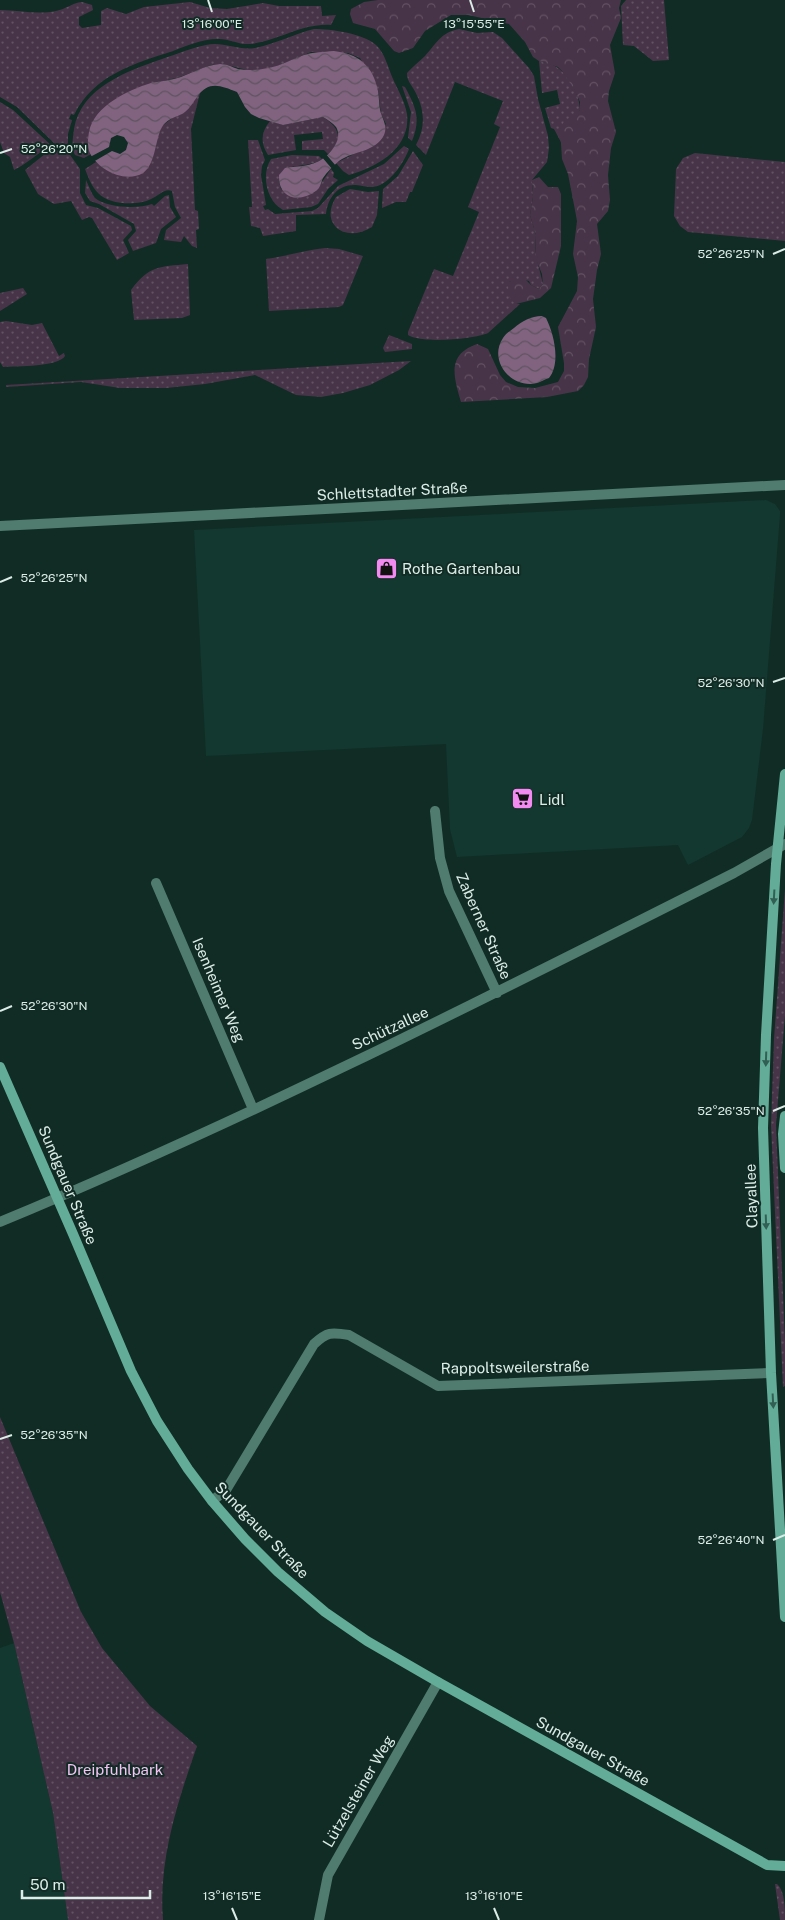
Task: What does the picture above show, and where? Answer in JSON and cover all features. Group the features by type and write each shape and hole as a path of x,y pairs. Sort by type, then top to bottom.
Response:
{"street":[{"name":"Schlettstadter Straße","path":"0,526 785,484"},
{"name":"Clayallee","path":"785,774 766,1035 763,1128 771,1373 785,1617"},
{"name":"Zaberner Straße","path":"435,811 440,858 449,891 497,993"},
{"name":"Schützallee","path":"0,1222 253,1109 497,993 734,873 781,846"},
{"name":"Isenheimer Weg","path":"156,884 253,1109"},
{"name":"Sundgauer Straße","path":"0,1067 130,1370 157,1421 188,1469 212,1501 278,1572 325,1612 367,1641 767,1865 785,1866"},
{"path":"785,1116 783,1134 785,1168"},
{"name":"Rappoltsweilerstraße","path":"212,1501 226,1490 314,1344 324,1335 333,1332 349,1335 438,1386 771,1373"},
{"name":"Lützelsteiner Weg","path":"319,1920 328,1875 438,1682"}],"shaded area":[{"path":"766,500 775,504 780,511 780,515 763,729 752,820 742,837 688,865 678,845 457,857 450,829 446,744 206,756 194,530"},
{"path":"14,1643 53,1813 68,1920 0,1920 0,1648"}],"green space":[{"path":"378,0 621,0 619,8 621,18 610,45 615,73 608,101 616,132 611,148 608,175 610,200 608,211 597,224 601,254 593,299 596,327 589,359 588,377 578,391 547,397 461,402 455,376 456,361 460,354 477,344 488,349 500,375 506,382 518,387 535,388 558,382 564,371 558,327 577,291 578,277 573,254 577,221 568,174 562,159 560,128 564,122 580,110 580,102 574,89 558,67 533,57 525,42 509,24 468,15 451,15 425,31 413,48 399,53 394,51 375,29 353,23 350,14 351,9 364,2"},
{"path":"626,0 664,0 669,60 653,61 634,46 623,45 621,6"},
{"path":"82,2 92,5 93,10 79,17 79,25 82,28 101,25 101,11 107,8 126,14 144,7 190,2 210,8 227,9 263,3 279,6 321,6 322,16 336,15 331,25 300,29 250,44 221,39 206,40 129,66 104,81 82,101 74,115 71,114 69,119 72,120 68,134 68,147 57,146 17,107 0,97 0,10 49,12"},
{"path":"314,29 337,31 363,37 376,45 384,56 403,101 407,114 407,126 404,137 390,154 370,167 349,175 336,163 358,152 386,124 381,114 378,90 360,58 348,53 311,52 275,67 260,70 247,70 223,64 211,65 180,77 129,92 89,151 91,154 84,158 75,155 73,139 78,114 96,92 121,75 200,46 218,44 249,49"},
{"path":"459,29 477,33 493,32 502,38 534,76 549,148 547,162 532,180 533,197 530,215 536,235 535,252 543,284 539,289 531,285 529,281 520,279 509,282 516,304 520,304 488,333 461,339 436,340 415,338 408,335 408,332 434,269 453,276 479,212 468,207 500,127 494,124 503,101 455,82 426,155 416,145 422,130 423,116 420,102 407,73 443,36"},
{"path":"539,61 554,66 562,72 576,93 580,105 580,110 563,127 562,144 554,129 551,128 545,108 560,104 557,90 542,93"},
{"path":"402,86 405,87 409,94 416,113 415,133 412,141 408,138 411,112"},
{"path":"200,93 191,129 195,210 198,211 199,229 196,230 197,248 192,246 184,236 181,242 164,240 166,230 181,218 175,207 172,191 164,191 151,199 138,203 116,202 98,193 85,169 96,162 105,169 149,166 156,139 162,126 175,116 181,114"},
{"path":"0,102 13,110 52,146 14,170 10,157 4,153 0,142"},
{"path":"323,117 333,125 338,134 336,144 328,154 324,150 302,150 302,141 323,139 322,132 294,135 296,150 268,155 263,142 263,133 270,121 283,125"},
{"path":"248,140 258,140 265,160 261,175 266,205 263,206 265,210 268,209 275,214 312,211 318,208 338,186 384,164 404,146 409,149 398,170 380,185 368,187 350,185 339,189 329,202 326,214 296,215 296,231 263,236 260,228 251,226 249,207 252,207"},
{"path":"59,150 68,152 80,169 80,193 86,205 98,208 131,226 132,230 123,240 129,253 117,260 92,218 89,217 82,220 71,201 54,204 38,194 25,170 45,154"},
{"path":"413,151 423,165 412,192 410,192 406,202 396,202 382,208 383,189 398,176"},
{"path":"695,153 785,162 785,241 688,232 680,226 674,216 676,169 683,158"},
{"path":"292,155 319,156 322,159 285,169 281,173 279,179 281,189 297,198 315,192 331,169 334,173 333,177 338,180 328,189 318,204 311,207 283,210 277,206 269,194 266,172 271,159"},
{"path":"539,177 548,187 558,187 561,194 561,246 551,288 540,298 516,304 511,300 509,294 509,282 516,279 525,279 539,289 543,284 542,274 535,257 536,235 530,215 533,197 532,180"},
{"path":"86,180 95,198 115,206 131,207 152,204 154,206 165,196 169,195 170,207 176,217 161,229 156,243 133,251 128,240 136,231 134,224 99,204 90,201 85,193"},
{"path":"350,189 368,192 379,191 377,215 372,227 362,232 344,232 333,223 331,215 336,197"},
{"path":"325,248 339,249 363,256 343,305 339,307 269,311 266,259"},
{"path":"188,264 190,315 182,318 134,320 131,290 138,282 156,269"},
{"path":"23,288 27,294 0,311 0,293"},
{"path":"6,321 32,325 42,323 59,356 64,353 65,356 61,360 46,364 3,367 0,362 0,322"},
{"path":"389,335 412,344 412,349 385,352 383,348"},
{"path":"411,361 399,370 370,385 321,397 296,395 255,375 205,384 166,388 120,388 81,382 6,387 6,385"},
{"path":"785,889 785,1015 776,1125 785,1342 785,1386 783,1387 771,1125 774,1039"},
{"name":"Dreipfuhlpark","path":"0,1417 81,1612 102,1648 150,1706 197,1746 171,1831 164,1875 163,1920 68,1920 53,1813 14,1643 0,1592"},
{"path":"775,1884 780,1887 783,1895 785,1920 780,1920"}],"water":[{"path":"334,51 357,58 363,62 372,74 376,82 385,131 376,145 339,161 323,178 317,190 309,195 296,198 286,194 282,189 279,175 285,168 309,165 326,156 334,148 338,137 336,127 323,117 283,125 259,118 251,114 245,107 237,92 220,86 206,88 185,112 163,125 150,165 143,173 128,177 112,173 98,164 89,151 89,132 98,114 113,100 132,90 220,64 242,70 257,70 277,66 307,54"},
{"path":"542,316 546,318 552,332 555,348 555,365 549,378 538,383 523,383 515,380 503,369 498,354 499,346 505,335 520,323 530,318"}],"pier":[{"path":"117,135 124,137 128,143 126,150 120,154 112,151 93,162 90,157 109,147 111,138"},
{"path":"325,153 336,166 333,170 321,156"}],"place":[{"name":"Rothe Gartenbau","path":"386,568"},
{"name":"Lidl","path":"523,799"}]}
